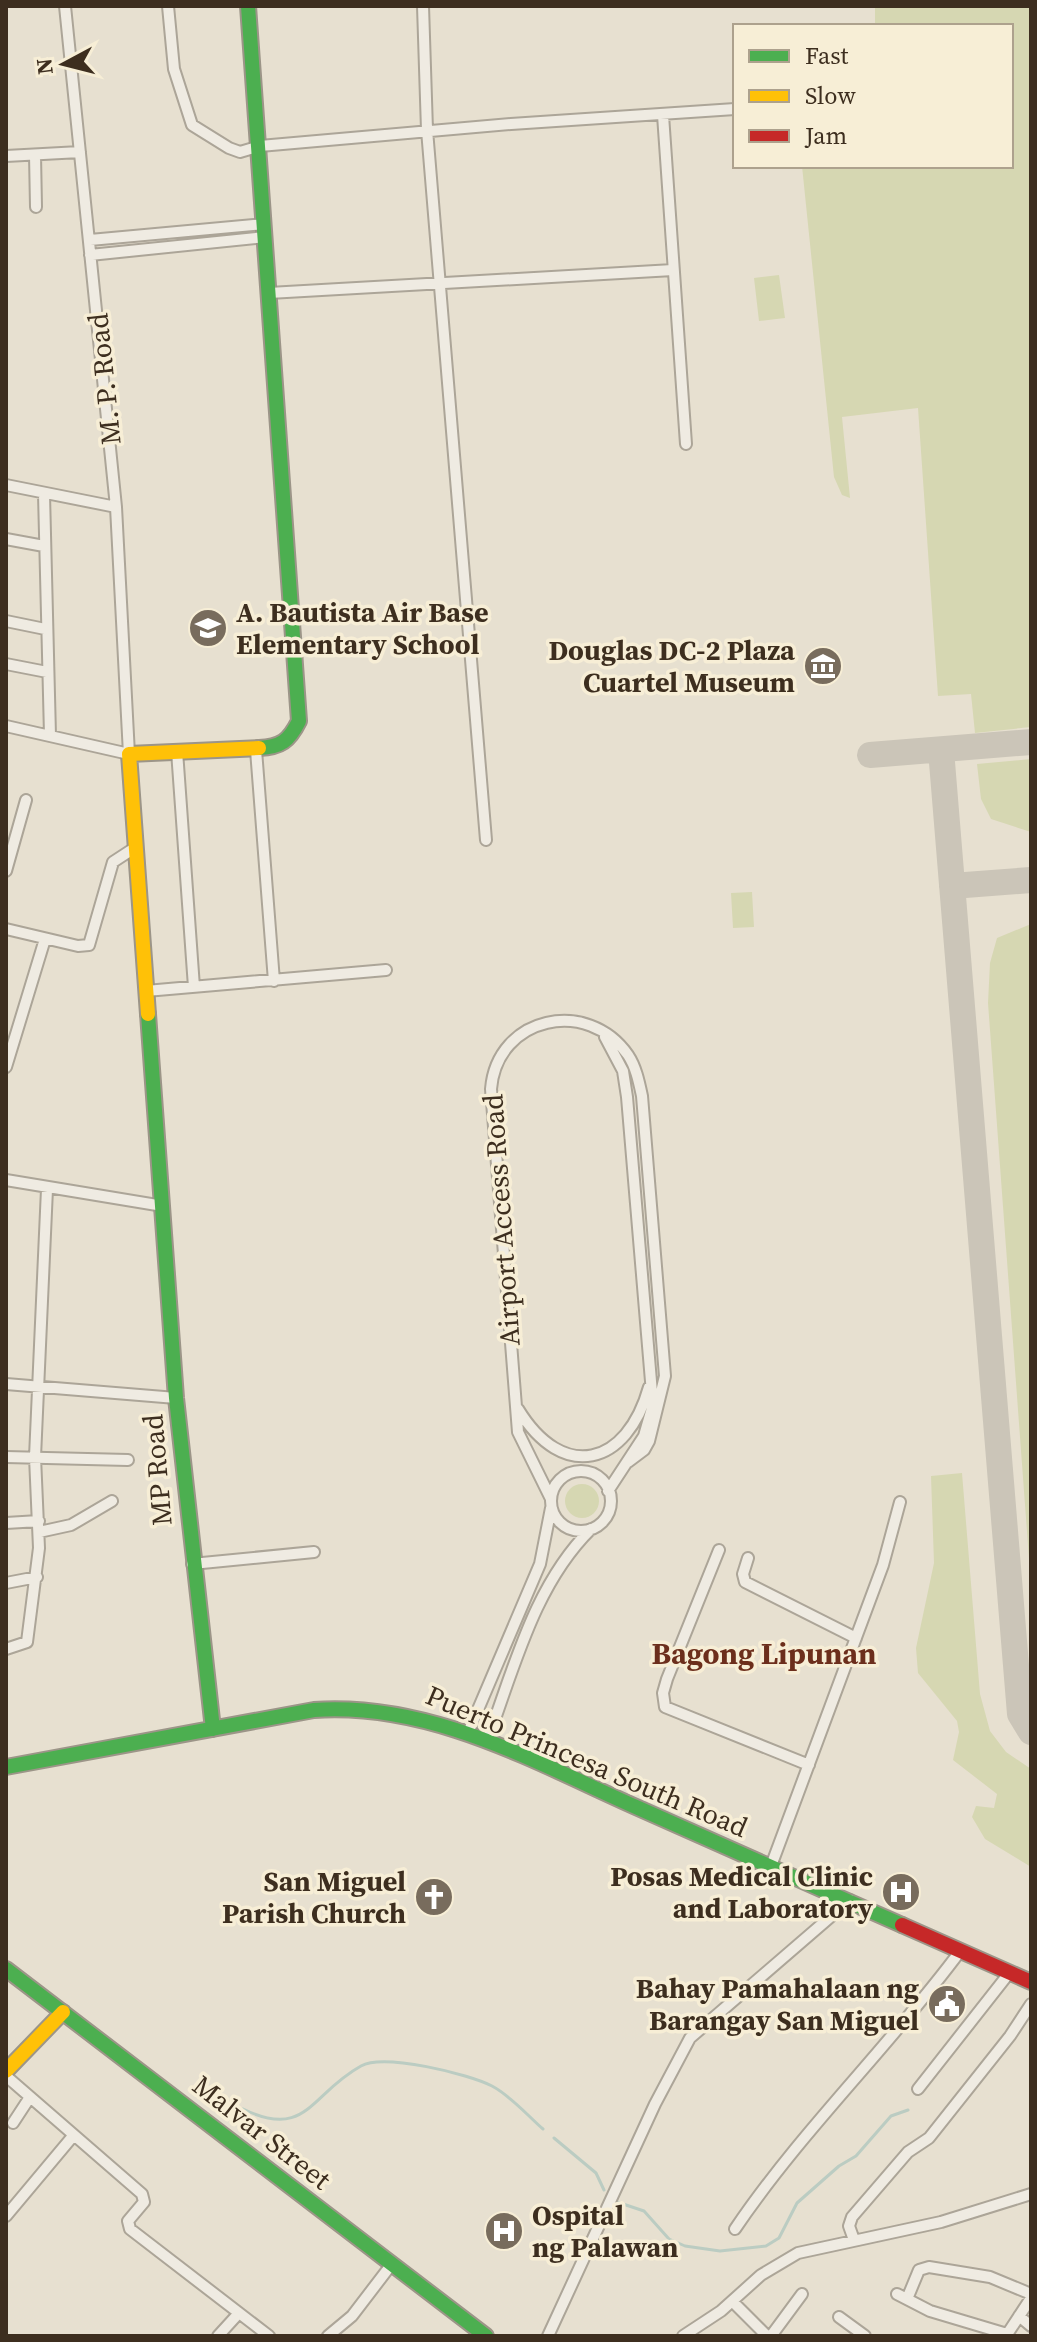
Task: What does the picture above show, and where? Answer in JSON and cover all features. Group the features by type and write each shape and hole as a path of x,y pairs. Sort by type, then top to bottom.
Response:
{"street":[{"name":"M. P. Road","path":"65,6 116,507 129,754"},
{"path":"168,6 174,69 192,125 240,152 260,146 427,130 733,109"},
{"path":"6,726 129,754 277,747 291,738 299,721 248,6"},
{"path":"423,6 427,130 486,840"},
{"path":"663,115 686,444"},
{"path":"6,156 80,152"},
{"path":"35,155 36,207"},
{"path":"90,240 265,231"},
{"path":"90,255 265,231"},
{"path":"269,293 673,270"},
{"path":"6,485 116,507"},
{"path":"44,494 50,735"},
{"path":"6,539 44,546"},
{"path":"6,621 45,629"},
{"path":"6,664 47,672"},
{"path":"256,750 274,981"},
{"path":"177,751 194,987"},
{"name":"MP Road","path":"129,754 176,1398 192,1564 213,1729"},
{"path":"6,871 26,800"},
{"path":"6,929 78,946 89,945 113,862 136,847"},
{"path":"6,1067 9,1043 45,939"},
{"path":"146,991 386,970"},
{"name":"Airport Access Road","path":"551,1503 523,1444 515,1403 492,1075 506,1047 538,1024 575,1023 618,1044 631,1059 642,1096 664,1346 664,1391 644,1450 628,1462"},
{"name":"Airport Access Road","path":"604,1035 618,1056 627,1097 652,1413 644,1436 608,1491"},
{"path":"6,1180 163,1206"},
{"path":"6,1649 27,1642 37,1577 39,1526 35,1457 47,1189"},
{"path":"515,1403 534,1435 551,1448 570,1454 596,1453 615,1446 629,1434 640,1416 651,1381"},
{"path":"6,1384 176,1398"},
{"path":"6,1457 128,1460"},
{"path":"468,1733 543,1556 557,1482 572,1472 590,1473 608,1491 608,1514 569,1550 546,1590 487,1741"},
{"path":"6,1523 71,1525 112,1501"},
{"path":"771,1866 883,1565 900,1502"},
{"path":"551,1503 567,1528 591,1529"},
{"path":"719,1550 667,1679 663,1693 665,1707 809,1765"},
{"path":"192,1564 314,1552"},
{"path":"748,1558 743,1574 745,1582 856,1638"},
{"path":"6,1583 37,1577"},
{"name":"Puerto Princesa South Road","path":"6,1767 314,1710 365,1708 407,1713 487,1741 1031,1982"},
{"path":"548,2336 690,2038 850,1900"},
{"path":"735,2229 812,2130 920,2006 961,1950"},
{"name":"Malvar Street","path":"6,1969 486,2336"},
{"path":"918,2089 1010,1972"},
{"path":"854,2240 849,2226 852,2217 908,2152 929,2138 1010,2036 1031,2004"},
{"path":"63,2012 6,2074 142,2194 144,2202 128,2221 130,2229 269,2336"},
{"path":"13,2123 30,2097"},
{"path":"6,2216 73,2136"},
{"path":"691,2334 785,2258 941,2222 1031,2194"},
{"path":"328,2336 352,2316 391,2265"},
{"path":"929,2267 990,2277 1031,2296 1006,2335 930,2311 902,2297 919,2270 929,2267"},
{"path":"732,2301 769,2336 802,2294"},
{"path":"218,2336 239,2313"},
{"path":"1019,2316 1031,2326"},
{"path":"839,2317 865,2336"}],"green space":[{"path":"875,6 1028,6 1031,9 1031,727 975,733 971,694 938,696 918,408 842,417 850,498 842,495 834,477 802,168 1013,168 1013,24 875,24"},
{"path":"779,275 785,318 759,321 754,278"},
{"path":"1031,759 1031,832 991,819 981,799 977,764"},
{"path":"752,892 754,927 733,928 731,893"},
{"path":"1031,924 1031,1586 988,1003 990,963 997,938"},
{"path":"962,1473 980,1694 990,1731 1006,1752 1031,1769 1031,1867 985,1839 972,1817 976,1806 994,1808 997,1794 953,1760 959,1732 957,1721 918,1673 916,1648 934,1563 931,1476"},
{"path":"582,1484 594,1489 599,1501 594,1513 582,1518 570,1513 565,1501 570,1489"}],"waterway":[{"path":"222,2115 243,2109 264,2117 281,2119 295,2116 307,2110 361,2066 388,2062 447,2071 481,2081 499,2090 543,2129"},
{"path":"617,2202 644,2211 669,2239 685,2246 720,2251 766,2246 779,2238 797,2203 839,2166 856,2156 891,2116 908,2110"},
{"path":"554,2138 596,2173 604,2190"}],"taxiway":[{"path":"870,755 1031,742"},
{"path":"941,750 1020,1714 1031,1732"},
{"path":"952,886 1031,880"}],"traffic: fast":[{"path":"248,6 299,721 284,742 259,748"},
{"path":"148,1014 176,1398 213,1729"},
{"path":"6,1767 314,1710 357,1710 399,1715 440,1725 519,1754 902,1925"},
{"path":"6,1969 486,2336"}],"traffic: slow":[{"path":"148,1014 129,754 259,748"},
{"path":"6,2071 63,2012"}],"traffic: jam":[{"path":"902,1925 1031,1982"}],"place":[{"name":"A. Bautista Air Base Elementary School","path":"208,628"},
{"name":"Douglas DC-2 Plaza Cuartel Museum","path":"823,666"},
{"name":"Posas Medical Clinic and Laboratory","path":"901,1892"},
{"name":"San Miguel Parish Church","path":"434,1897"},
{"name":"Bahay Pamahalaan ng Barangay San Miguel","path":"947,2004"},
{"name":"Ospital ng Palawan","path":"504,2231"}],"district":[{"name":"Bagong Lipunan","path":"764,1654"}]}
